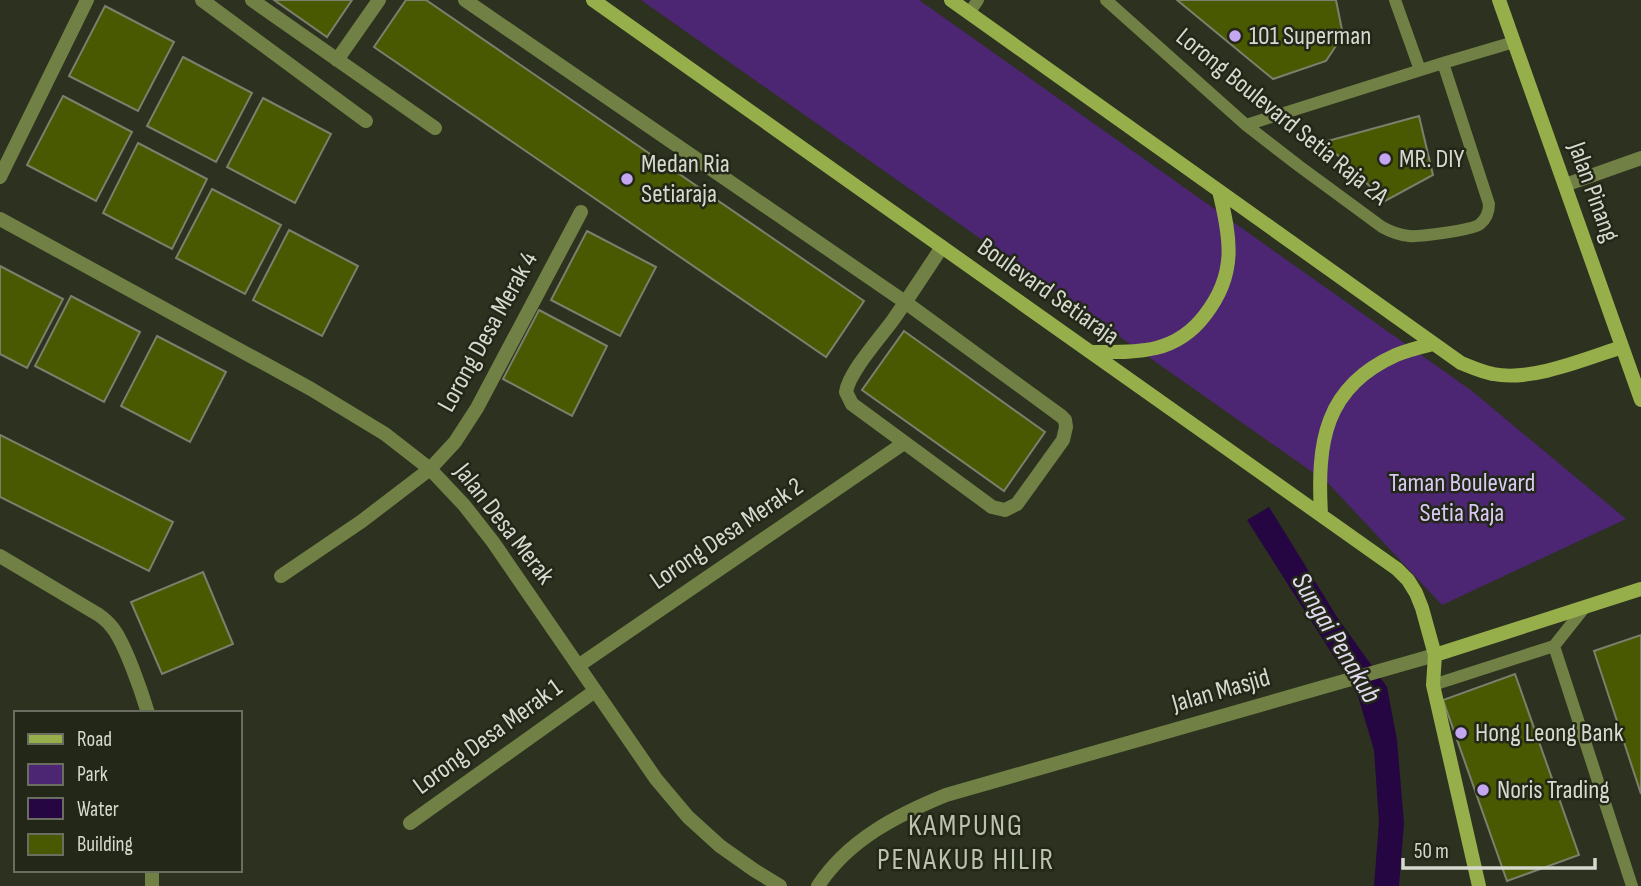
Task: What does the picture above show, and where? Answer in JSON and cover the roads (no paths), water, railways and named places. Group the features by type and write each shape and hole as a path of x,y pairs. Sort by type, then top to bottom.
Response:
{"street":[{"path":"0,177 87,0"},
{"path":"202,0 366,121"},
{"path":"251,0 435,128"},
{"path":"337,60 379,0"},
{"path":"465,0 905,302 1061,416 1066,427 1063,440 1017,504 1005,510 992,507 904,443 852,404 846,392 850,379 905,302 942,247"},
{"name":"Boulevard Setiaraja","path":"593,0 1383,559 1408,580 1416,593 1435,655"},
{"path":"951,0 1461,363 1492,374 1507,376 1536,373 1622,347"},
{"name":"Jalan Pinang","path":"1499,0 1641,400"},
{"path":"1564,185 1641,158"},
{"path":"1091,352 1157,348 1181,338 1200,322 1216,301 1227,276 1228,224 1219,191"},
{"name":"Lorong Desa Merak 4","path":"281,576 362,521 430,469 455,442 477,408 581,212"},
{"name":"Jalan Desa Merak","path":"0,219 311,389 385,434 430,469 464,505 493,542 656,779 688,817 720,846 780,886"},
{"path":"1321,514 1319,479 1323,443 1332,413 1346,390 1380,362 1399,353 1433,344"},
{"name":"Lorong Desa Merak 2","path":"578,666 904,443"},
{"path":"0,556 99,614 112,626 144,697 148,711"},
{"path":"1479,886 1433,685 1435,655 1641,589"},
{"name":"Jalan Masjid","path":"818,886 866,836 917,806 946,795 1435,655"},
{"name":"Lorong Desa Merak 1","path":"410,823 595,691"}],"lane":[{"path":"969,13 978,0"},
{"name":"Lorong Boulevard Setia Raja 2A","path":"1106,0 1247,125 1299,166 1382,227 1394,234 1410,237 1476,227 1489,211 1443,63"},
{"path":"1395,0 1420,70"},
{"path":"1247,125 1514,42"},
{"path":"1433,685 1554,646 1585,607"},
{"path":"1554,646 1632,886"}],"water":[{"name":"Sungai Penakub","path":"1269,507 1337,617 1387,687 1397,740 1404,823 1399,886 1374,886 1379,822 1374,750 1357,693 1247,520"}],"place":[{"name":"101 Superman","path":"1235,36"},
{"name":"MR. DIY","path":"1385,159"},
{"name":"Medan Ria Setiaraja","path":"627,179"},
{"name":"Hong Leong Bank","path":"1461,733"},
{"name":"Noris Trading","path":"1483,790"}],"district":[{"name":"KAMPUNG PENAKUB HILIR","path":"966,843"}],"park label":[{"name":"Taman Boulevard Setia Raja","path":"1462,498"}]}
